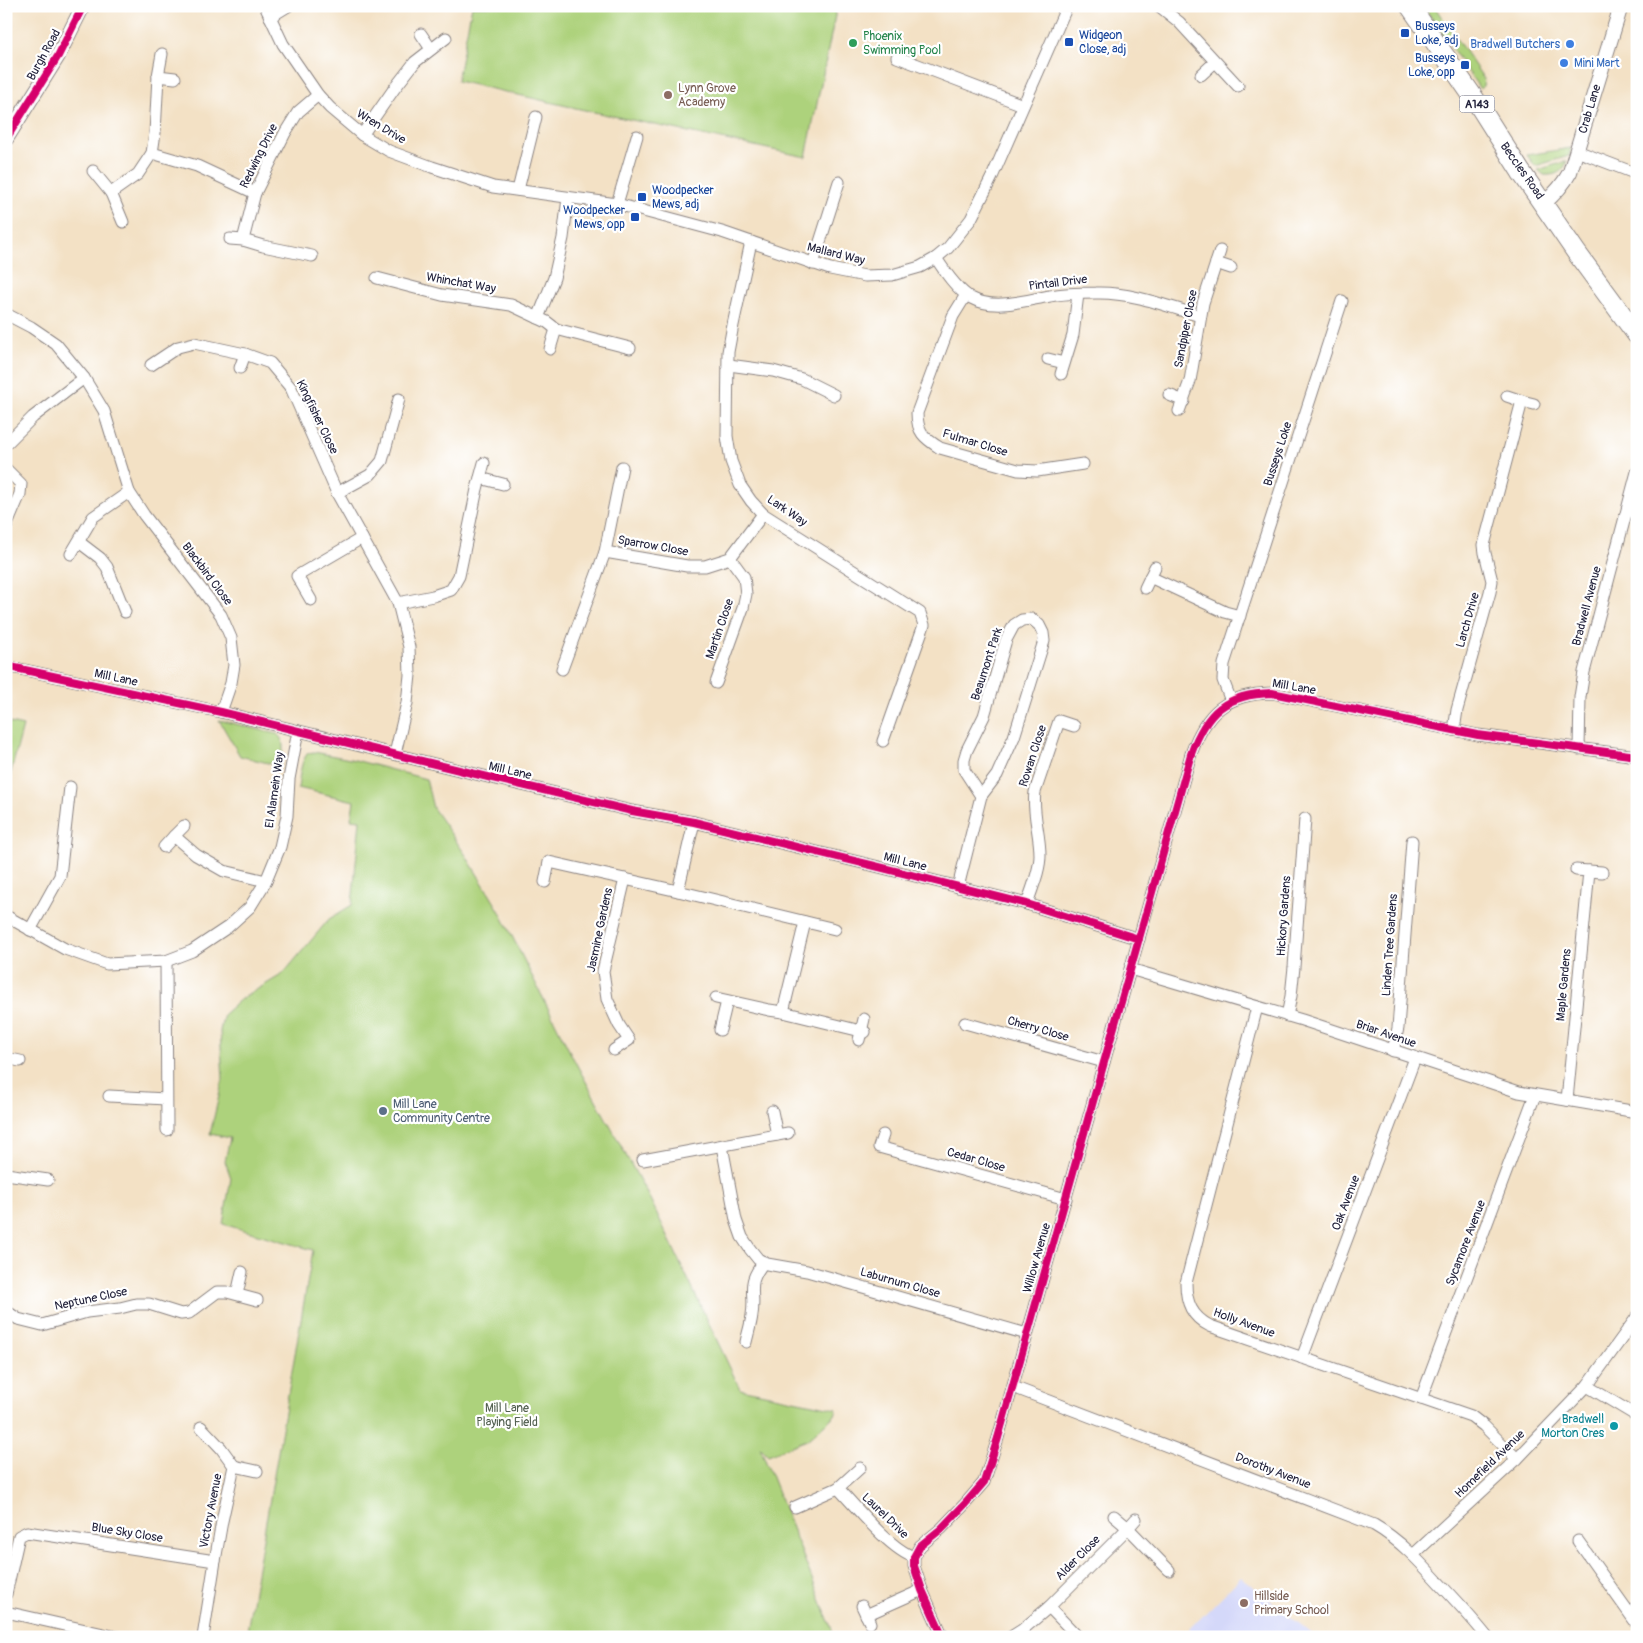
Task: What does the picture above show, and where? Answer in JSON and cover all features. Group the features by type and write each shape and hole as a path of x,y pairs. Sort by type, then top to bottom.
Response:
{"highway":[{"name":"Beccles Road","path":"1410,6 1476,101 1521,172 1576,252 1637,335"}],"street":[{"name":"Burgh Road","path":"6,139 58,56 83,6"},
{"name":"Wren Drive","path":"265,6 283,44 318,95 330,108 362,135 389,151 493,187 568,198"},
{"path":"270,17 288,6"},
{"name":"Mallard Way","path":"568,198 617,204 722,232 813,264 865,276 892,275 920,267 936,258 948,248 971,219 992,177 1067,6"},
{"path":"1159,6 1179,22 1238,86"},
{"name":"Crab Lane","path":"1544,203 1564,183 1570,172 1621,6"},
{"path":"421,34 431,49"},
{"path":"362,135 415,62 446,38"},
{"path":"110,193 138,174 152,152 158,76 162,54"},
{"path":"897,57 1023,106"},
{"path":"1201,75 1215,62"},
{"path":"158,76 175,78"},
{"name":"Redwing Drive","path":"243,240 255,193 285,134 298,112 318,95"},
{"path":"518,190 536,117"},
{"path":"617,204 636,136"},
{"path":"1577,151 1637,174"},
{"path":"152,152 197,166 255,193"},
{"path":"93,171 110,193 123,222"},
{"path":"813,264 839,182"},
{"path":"538,318 554,278 563,238 568,198"},
{"path":"230,238 312,256"},
{"name":"Lark Way","path":"751,242 728,352 727,436 731,461 740,485 763,514 920,613 924,624 883,741"},
{"name":"Sandpiper Close","path":"1169,395 1181,406 1190,381 1203,302 1220,251"},
{"name":"Pintail Drive","path":"936,258 951,279 966,295 985,303 1024,302 1052,296 1098,292 1133,296 1200,316"},
{"path":"1216,263 1231,268"},
{"name":"Whinchat Way","path":"377,278 442,296 510,305 556,329 630,348"},
{"path":"1048,359 1062,368 1073,335 1078,294"},
{"name":"Fulmar Close","path":"966,295 953,316 917,413 917,424 922,434 940,448 1018,470 1037,471 1083,464"},
{"name":"Busseys Loke","path":"1231,701 1223,680 1223,668 1342,301"},
{"name":"Blackbird Close","path":"6,314 31,327 56,344 84,378 104,411 129,492 221,614 231,638 234,665 231,683 221,712"},
{"path":"550,349 556,329"},
{"name":"Kingfisher Close","path":"150,365 178,348 194,343 245,354 270,363 291,388 337,492 398,603 408,647 410,675 407,703 396,754"},
{"path":"240,368 245,354"},
{"path":"728,366 773,371 802,379 834,396"},
{"path":"6,444 34,417 84,378"},
{"path":"1507,396 1534,404"},
{"path":"337,492 370,475 382,461 399,399"},
{"name":"Larch Drive","path":"1454,730 1460,700 1492,581 1484,545 1522,401"},
{"path":"398,603 433,596 451,590 459,576 484,463"},
{"name":"Sparrow Close","path":"562,669 604,552 622,467"},
{"path":"6,469 21,484 20,494 6,527"},
{"name":"Bradwell Avenue","path":"1579,749 1580,697 1584,672 1637,472"},
{"path":"480,478 503,484"},
{"path":"72,554 94,517 129,492"},
{"path":"730,558 763,514"},
{"path":"311,600 297,576 362,538"},
{"path":"79,542 100,558 107,567 124,612"},
{"name":"Sparrow Close","path":"604,552 687,566 705,566 730,558"},
{"name":"Martin Close","path":"716,683 743,608 746,594 744,577 730,558"},
{"path":"1150,577 1225,612 1240,616"},
{"name":"Beaumont Park","path":"958,887 981,796 997,775 1014,737 1044,641 1039,624 1032,619 1022,620 1014,625 1006,640 984,716 964,760 964,770 981,796"},
{"name":"Mill Lane","path":"6,666 221,712 632,811 694,822 1027,904 1139,939 1197,736 1205,722 1216,711 1231,701 1246,695 1272,693 1454,730 1637,756"},
{"name":"Rowan Close","path":"1027,904 1039,865 1040,854 1034,804 1035,792 1059,721 1074,726"},
{"name":"El Alamein Way","path":"6,916 65,949 107,964 166,961 192,951 228,927 250,907 266,881 280,847 287,816 289,779 298,731"},
{"path":"30,930 60,876 70,787"},
{"name":"Hickory Gardens","path":"1287,1016 1294,967 1304,819"},
{"path":"678,891 694,822"},
{"path":"164,847 184,826"},
{"path":"174,836 196,855 224,870 266,881"},
{"name":"Linden Tree Gardens","path":"1393,1051 1398,1028 1412,841"},
{"name":"Jasmine Gardens","path":"545,882 550,862 835,929"},
{"path":"1576,870 1602,872"},
{"name":"Maple Gardens","path":"1567,1100 1589,871"},
{"name":"Jasmine Gardens","path":"614,1050 634,1041 619,1025 607,999 603,971 625,879"},
{"path":"783,1012 805,922"},
{"name":"Willow Avenue","path":"914,1558 920,1546 965,1504 984,1482 1028,1334 1139,939"},
{"path":"166,961 167,1130"},
{"name":"Briar Avenue","path":"1130,969 1287,1016 1519,1092 1637,1112"},
{"path":"720,1030 722,1000 783,1012 862,1035 864,1019"},
{"name":"Holly Avenue","path":"1257,1007 1186,1283 1186,1294 1192,1312 1204,1322 1471,1416 1484,1426 1517,1459"},
{"name":"Cherry Close","path":"965,1023 1104,1062"},
{"path":"6,1058 20,1061"},
{"name":"Oak Avenue","path":"1302,1358 1415,1058"},
{"name":"Sycamore Avenue","path":"1421,1399 1535,1095"},
{"path":"109,1096 166,1099"},
{"path":"643,1160 782,1134 772,1111"},
{"name":"Cedar Close","path":"876,1158 881,1141 1066,1199"},
{"path":"722,1146 736,1220 742,1237 758,1259 764,1262 757,1271 751,1286 752,1314 746,1342"},
{"path":"6,1174 48,1180"},
{"name":"Laburnum Close","path":"764,1262 772,1266 807,1271 1028,1334"},
{"path":"236,1294 242,1272"},
{"name":"Neptune Close","path":"6,1311 18,1319 42,1325 87,1312 136,1304 149,1304 181,1314 189,1313 217,1292 227,1292 257,1300"},
{"name":"Homefield Avenue","path":"1413,1555 1517,1459 1587,1386 1637,1317"},
{"path":"1587,1386 1637,1416"},
{"name":"Dorothy Avenue","path":"1012,1387 1374,1524 1413,1555 1474,1620 1487,1637"},
{"name":"Victory Avenue","path":"201,1427 221,1448 234,1466 257,1471"},
{"name":"Victory Avenue","path":"215,1561 234,1466"},
{"path":"795,1507 838,1488 860,1468"},
{"name":"Laurel Drive","path":"838,1488 890,1541 904,1553 914,1558"},
{"path":"1114,1516 1169,1570"},
{"name":"Alder Close","path":"1011,1637 1049,1607 1136,1519"},
{"name":"Blue Sky Close","path":"6,1594 19,1536 27,1532 215,1561"},
{"path":"1578,1541 1637,1624"},
{"path":"914,1558 914,1566 922,1590 943,1637"},
{"path":"203,1637 215,1561"},
{"path":"866,1615 922,1590"},
{"path":"1049,1607 1078,1637"},
{"path":"6,1612 117,1637"}],"shaded area":[{"name":"Hillside Primary School","path":"1241,1577 1305,1628 1316,1637 1182,1637"}],"green space":[{"name":"Lynn Grove Academy","path":"472,6 837,6 806,157 457,81"},
{"path":"1423,6 1434,6 1484,79 1483,86 1480,89"},
{"path":"1571,148 1569,156 1535,166 1527,155"},
{"path":"1567,161 1561,171 1552,175 1544,175 1538,170"},
{"path":"219,720 277,734 283,745 280,766 240,756"},
{"path":"6,722 23,726 6,791"},
{"name":"Mill Lane Playing Field","path":"314,752 355,760 426,779 433,808 465,854 499,910 572,1056 651,1201 740,1389 837,1409 835,1415 807,1440 768,1455 760,1447 835,1637 246,1637 313,1250 223,1224 231,1178 225,1161 230,1138 210,1134 223,1079 220,1031 224,1014 241,999 283,974 329,919 352,905 360,820 351,819 354,801 298,788 303,761 308,753"}],"cycle path":[{"path":"6,139 58,56 83,6"},
{"path":"6,666 221,712 632,811 694,822 1027,904 1139,939"},
{"path":"943,1637 922,1590 914,1566 914,1557 920,1546 941,1529 984,1482 1191,754 1197,739 1211,717 1220,708 1242,697 1272,693 1478,735 1637,756"}],"place":[{"name":"Busseys Loke, adj","path":"1405,33"},
{"name":"Widgeon Close, adj","path":"1069,42"},
{"name":"Phoenix Swimming Pool","path":"853,43"},
{"name":"Bradwell Butchers","path":"1570,44"},
{"name":"Mini Mart","path":"1564,63"},
{"name":"Busseys Loke, opp","path":"1465,65"},
{"name":"Lynn Grove Academy","path":"668,95"},
{"name":"Woodpecker Mews, adj","path":"642,197"},
{"name":"Woodpecker Mews, opp","path":"635,217"},
{"name":"Mill Lane Community Centre","path":"383,1111"},
{"name":"Bradwell Morton Cres","path":"1614,1426"},
{"name":"Hillside Primary School","path":"1244,1603"}]}
